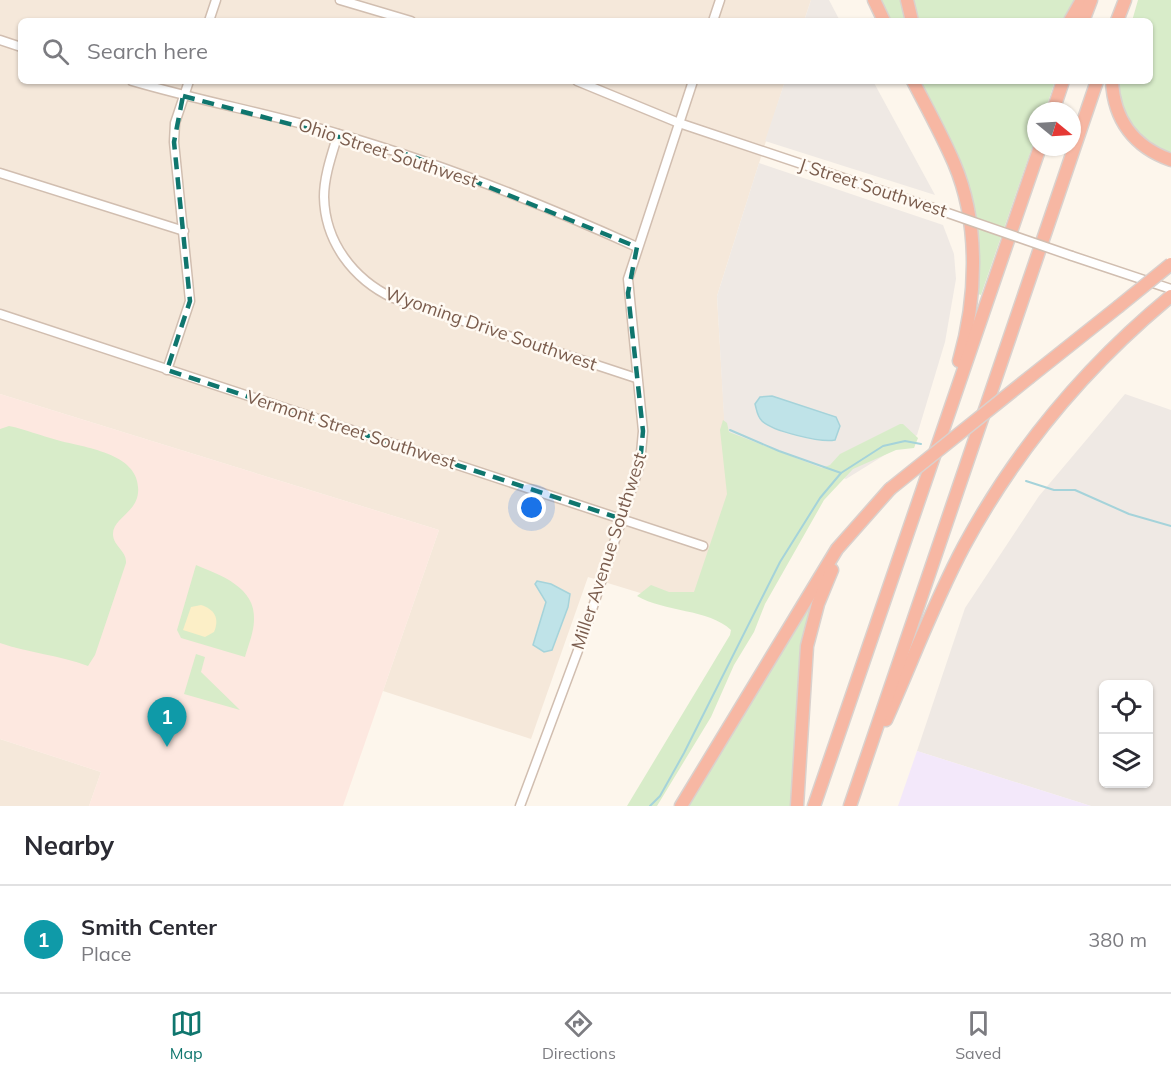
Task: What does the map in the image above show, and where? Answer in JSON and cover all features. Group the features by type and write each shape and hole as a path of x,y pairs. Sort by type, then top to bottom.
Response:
{"highway":[{"path":"874,0 883,18"},
{"path":"907,0 911,18"},
{"path":"1072,18 1082,0"},
{"path":"1084,18 1091,0"},
{"path":"1118,18 1126,0"},
{"path":"1123,18 1126,0"},
{"path":"915,84 961,184 972,238 973,272 972,295 963,349 920,495"},
{"path":"1056,102 1062,84"},
{"path":"850,806 1096,84"},
{"path":"1112,84 1116,109 1128,131 1145,148 1171,160"},
{"path":"814,806 1037,156"},
{"path":"681,806 837,549 890,489 1171,264"},
{"path":"855,789 939,595 994,494 1021,453 1061,402 1109,350 1171,296"},
{"path":"796,806 807,646 818,604 849,537"}],"street":[{"path":"210,18 216,0"},
{"path":"340,0 401,18"},
{"path":"714,18 720,0"},
{"path":"0,40 18,46"},
{"name":"Ohio Street Southwest","path":"142,84 338,134 412,156 505,191 637,247"},
{"path":"167,370 190,301 174,142 175,123 188,84"},
{"name":"J Street Southwest","path":"584,84 679,123 1171,289"},
{"name":"Miller Avenue Southwest","path":"520,806 583,637 643,447 628,293 630,266 692,84"},
{"name":"Wyoming Drive Southwest","path":"338,134 326,175 324,196 327,219 333,240 345,261 375,290 393,298 636,378"},
{"path":"0,173 184,231"},
{"name":"Vermont Street Southwest","path":"0,314 703,546"}],"highlighted area":[{"path":"183,96 412,156 637,247 628,293 643,431 640,464 622,519 167,370 190,301 174,142"}],"shaded area":[{"path":"0,0 811,0 805,18 18,18 18,84 784,84 717,296 730,513 696,610 588,577 531,739 383,691 439,530 0,394"},
{"path":"811,0 829,0 838,18 805,18"},
{"path":"784,84 875,84 935,195 765,141"},
{"path":"759,163 943,225 954,254 956,279 945,342 917,435 846,479 725,436 717,296"},
{"path":"0,394 439,530 343,806 89,806 101,772 0,739"},
{"path":"1125,394 1171,410 1171,806 1091,806 917,751 965,608 1039,496"},
{"path":"0,739 101,772 89,806 0,806"},
{"path":"917,751 1091,806 898,806"}],"green space":[{"path":"880,0 901,0 905,18 889,18"},
{"path":"914,0 1074,0 1064,18 918,18"},
{"path":"1138,0 1171,0 1171,156 1140,135 1122,107 1118,84 1153,84 1153,18 1133,18"},
{"path":"920,84 1054,84 1048,102 1027,102 1027,156 1029,156 981,295 978,294 978,235"},
{"path":"723,420 727,423 729,432 822,468 830,465 840,454 900,424 903,424 918,438 914,448 896,450 853,469 824,500 765,604 754,632 734,665 711,717 657,806 627,806 730,635 731,630 711,618 660,605 637,596 651,585 669,592 694,592 727,494 720,430"},
{"path":"9,426 110,454 131,469 137,480 136,500 116,524 113,535 125,555 126,563 95,655 88,666 0,643 0,429"},
{"path":"196,565 235,584 249,599 253,609 254,625 245,657 181,638 177,630"},
{"path":"810,607 801,655 791,806 688,806"},
{"path":"196,654 205,657 201,672 240,710 184,694"}],"sand":[{"path":"201,605 209,609 216,618 214,632 205,637 183,630 191,607"}],"water":[{"path":"772,396 836,417 840,426 835,440 808,438 767,425 759,417 755,404 760,397"},
{"path":"537,581 551,584 570,594 568,607 552,650 544,652 533,645 546,602 535,584"}],"waterway":[{"path":"730,430 779,451 841,473"},
{"path":"650,806 660,796 684,753 780,562 820,498 841,473 883,446 905,441 921,444"},
{"path":"1026,481 1054,490 1075,490 1129,514 1171,526"}],"place":[{"name":"Smith Center","path":"167,747"}]}
